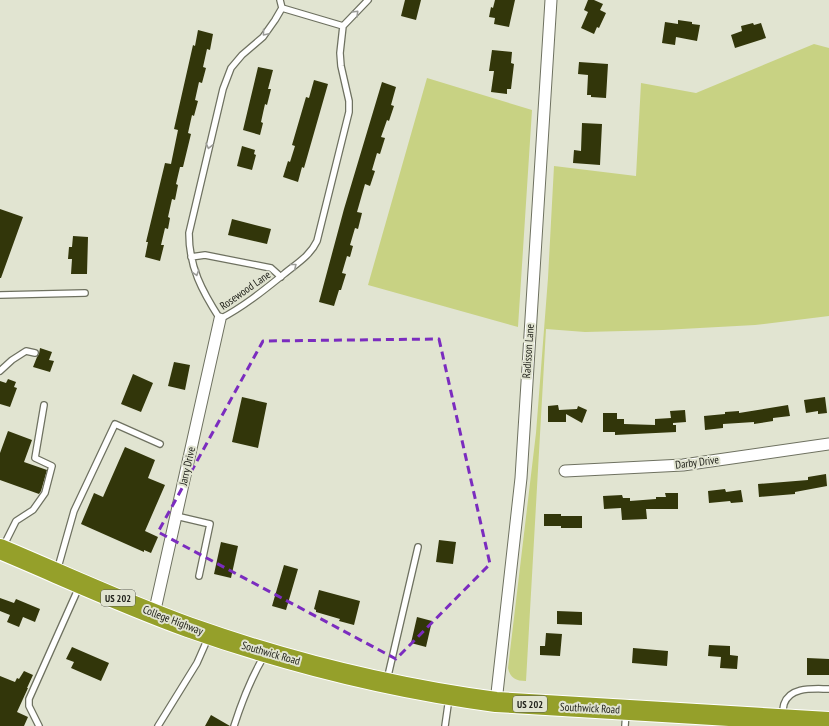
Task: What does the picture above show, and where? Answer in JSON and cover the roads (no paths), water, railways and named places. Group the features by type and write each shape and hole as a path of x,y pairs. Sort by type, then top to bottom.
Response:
{"highway":[{"name":"College Highway","path":"1,549 154,614 237,643"},
{"name":"Southwick Road","path":"237,643 342,674 450,696 625,718 738,721 782,719 829,722"}],"street":[{"name":"Radisson Lane","path":"496,702 521,478 551,0"},
{"name":"Jarry Drive","path":"154,614 220,319"},
{"name":"Darby Drive","path":"565,471 683,465 829,444"}],"lane":[{"path":"280,0 282,8 343,26 368,0"},
{"name":"Rosewood Lane","path":"282,8 263,37 242,55 231,68 222,89 189,233 191,257 200,285 220,319 251,300 305,257 313,249 317,242 349,112 349,101 341,66 340,53 343,26"},
{"path":"191,257 205,255 271,268 281,276"},
{"path":"0,295 85,293"},
{"path":"0,371 12,360 26,351 35,353"},
{"path":"1,549 16,522 33,510 45,493 52,466 35,458 44,405"},
{"path":"56,573 74,511 115,424 160,444"},
{"path":"176,516 210,524 199,576"},
{"path":"386,684 418,547"},
{"path":"39,726 29,706 29,699 81,583"},
{"path":"158,726 197,663 210,634"},
{"path":"234,726 254,674 266,652"},
{"path":"782,719 784,704 791,694 802,690 829,689"},
{"path":"445,726 450,696"}]}
